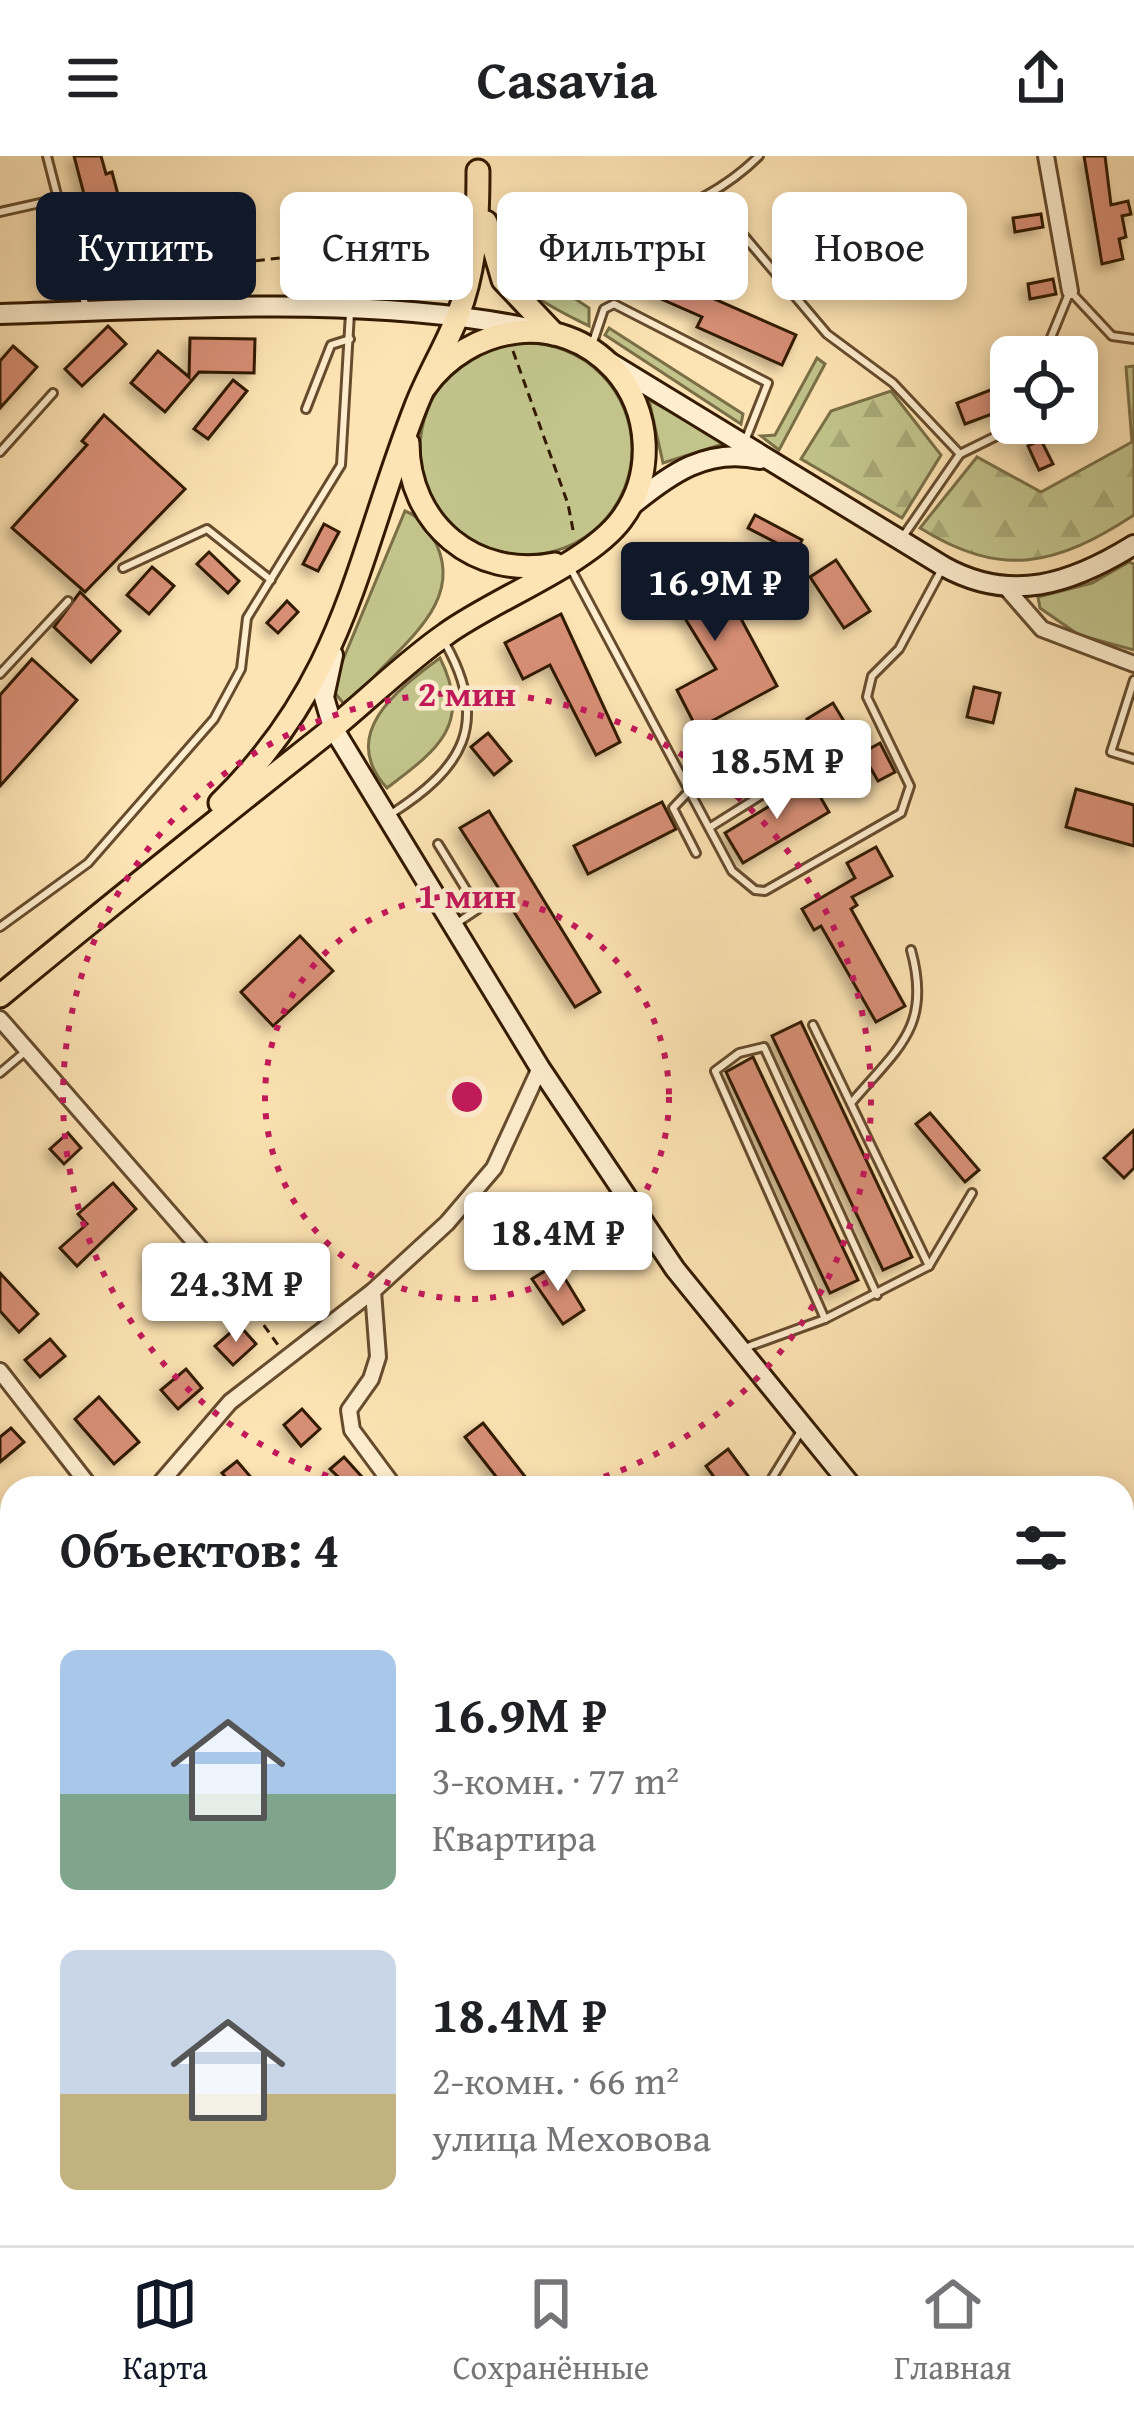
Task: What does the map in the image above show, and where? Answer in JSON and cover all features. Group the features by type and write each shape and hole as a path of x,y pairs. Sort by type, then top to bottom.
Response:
{"main road":[{"path":"478,164 483,237 503,280 554,334"},
{"path":"483,237 459,314 411,421 341,628 324,697 333,728 540,1068 675,1269 843,1476"},
{"path":"0,314 459,314 554,334 597,354 943,566 1007,590 1083,574 1134,545"},
{"path":"425,387 464,349 516,331 554,334"},
{"path":"597,354 628,387 641,419 645,455 631,506"},
{"path":"411,421 412,480 441,532 491,563 530,568 567,561"},
{"path":"0,996 441,637 597,545 631,506 696,462 723,456 772,461"},
{"path":"137,882 269,750 307,695 341,628"}],"street":[{"path":"1046,156 1070,291"},
{"path":"1007,590 1042,629 1134,664"},
{"path":"0,1019 247,1302"},
{"path":"166,1476 230,1402 374,1291 447,1223 494,1168 540,1068"},
{"path":"374,1291 378,1357 371,1378 349,1410 352,1430 386,1476"},
{"path":"0,1371 82,1476"}],"lane":[{"path":"47,156 56,192"},
{"path":"717,192 759,156"},
{"path":"0,212 36,204"},
{"path":"483,237 497,239"},
{"path":"748,241 826,334 893,383 960,454"},
{"path":"1052,336 1070,291 1112,336 1134,339"},
{"path":"84,300 87,311"},
{"path":"597,354 604,309 614,304 768,383 744,444"},
{"path":"0,927 88,863 214,719 241,669 247,617 341,465 350,312"},
{"path":"306,409 331,345 350,339"},
{"path":"0,452 53,393"},
{"path":"900,540 960,454 990,439"},
{"path":"123,568 207,529 271,580"},
{"path":"567,561 732,871 745,884 765,890 901,813 910,786 867,697 867,686 899,649 943,566"},
{"path":"0,674 68,601"},
{"path":"388,816 437,785 457,755 469,719 466,690 441,637"},
{"path":"1134,680 1111,752 1134,759"},
{"path":"711,826 811,764"},
{"path":"691,789 673,808 696,853"},
{"path":"438,844 478,909 454,925"},
{"path":"851,1103 913,1027 922,989 911,950"},
{"path":"813,1025 929,1266"},
{"path":"824,1319 715,1070 739,1052 764,1047 878,1295"},
{"path":"0,1073 26,1051"},
{"path":"739,1350 824,1319 929,1266 972,1193"},
{"path":"773,1476 803,1428"}],"path":[{"path":"256,262 483,237"},
{"path":"516,331 513,350 568,503 577,548 567,561"},
{"path":"247,1302 286,1356"}],"green space":[{"path":"542,300 577,300 589,308 589,326"},
{"path":"609,328 743,414 741,424 605,335"},
{"path":"526,343 567,351 601,374 624,408 632,449 624,490 601,524 567,547 526,555 485,547 451,524 428,490 420,449 428,408 451,374 485,351"},
{"path":"817,358 825,364 779,450 761,436 775,435"},
{"path":"1134,366 1134,515 1079,546 1028,560 977,555 920,528 977,457 1041,492 1132,442 1126,367"},
{"path":"891,391 941,455 902,518 801,459 831,411"},
{"path":"649,400 723,440 723,444 663,463"},
{"path":"405,511 424,524 441,555 441,591 412,637 343,703 335,693 335,679"},
{"path":"1129,562 1134,564 1134,650 1079,635 1040,608 1038,597 1092,583"},
{"path":"440,658 453,701 445,734 387,788 373,769 368,750 371,732 391,699"}],"building":[{"path":"74,156 101,156 117,192 83,192"},
{"path":"1084,156 1105,156 1111,205 1128,201 1131,214 1122,216 1126,237 1119,239 1123,259 1102,264"},
{"path":"1041,214 1043,227 1015,232 1013,218"},
{"path":"1053,279 1056,294 1030,299 1028,284"},
{"path":"663,300 717,300 796,335 782,365 697,327 702,317"},
{"path":"108,326 126,344 82,386 65,369"},
{"path":"190,338 255,339 254,373 199,372 165,412 131,383 158,351 189,377"},
{"path":"13,346 37,367 0,408 0,361"},
{"path":"233,380 247,391 208,439 194,429"},
{"path":"990,390 990,415 965,424 957,403"},
{"path":"104,415 185,489 85,592 12,528 87,445 82,441"},
{"path":"1043,444 1053,464 1039,470 1028,446"},
{"path":"755,515 802,540 796,553 748,528"},
{"path":"324,524 339,532 318,571 303,564"},
{"path":"695,550 724,604 731,600 777,686 697,729 677,690 716,669 656,571"},
{"path":"209,552 239,581 228,593 197,564"},
{"path":"836,560 870,611 844,628 810,577"},
{"path":"152,567 174,586 149,614 127,595"},
{"path":"80,592 120,631 91,662 54,627"},
{"path":"287,601 298,612 278,633 267,623"},
{"path":"561,614 620,742 596,755 550,665 523,679 505,643"},
{"path":"32,659 77,700 0,786 0,695"},
{"path":"974,687 1000,693 993,723 967,717"},
{"path":"833,703 862,751 836,768 807,719"},
{"path":"488,733 511,761 494,775 471,747"},
{"path":"880,743 895,772 878,781 862,753"},
{"path":"811,781 829,812 743,863 725,833"},
{"path":"1076,789 1134,805 1134,846 1066,827"},
{"path":"662,802 676,829 588,874 574,846"},
{"path":"489,811 600,992 575,1007 460,828"},
{"path":"876,847 892,876 852,897 857,905 851,909 905,1006 876,1022 821,926 814,930 802,909 855,878 847,863"},
{"path":"300,936 333,971 273,1026 241,992"},
{"path":"801,1022 912,1257 883,1270 772,1036"},
{"path":"753,1057 858,1280 830,1293 726,1072"},
{"path":"930,1113 979,1170 965,1182 916,1124"},
{"path":"1134,1130 1134,1168 1124,1178 1104,1158"},
{"path":"68,1133 81,1148 64,1164 50,1149"},
{"path":"113,1183 136,1209 77,1266 60,1248 87,1224 78,1214"},
{"path":"170,1251 189,1272 168,1291 149,1270"},
{"path":"556,1264 584,1310 563,1324 532,1279"},
{"path":"0,1273 38,1314 19,1332 0,1311"},
{"path":"239,1325 256,1344 233,1365 215,1346"},
{"path":"50,1339 65,1356 40,1377 25,1360"},
{"path":"186,1369 202,1388 178,1409 161,1390"},
{"path":"99,1397 139,1442 114,1464 75,1419"},
{"path":"302,1409 320,1429 301,1446 284,1425"},
{"path":"483,1423 525,1476 496,1476 465,1437"},
{"path":"11,1428 24,1442 0,1462 0,1437"},
{"path":"728,1449 748,1476 713,1476 706,1466"},
{"path":"344,1457 361,1476 337,1476 330,1469"},
{"path":"237,1461 250,1476 225,1476 222,1473"}]}
